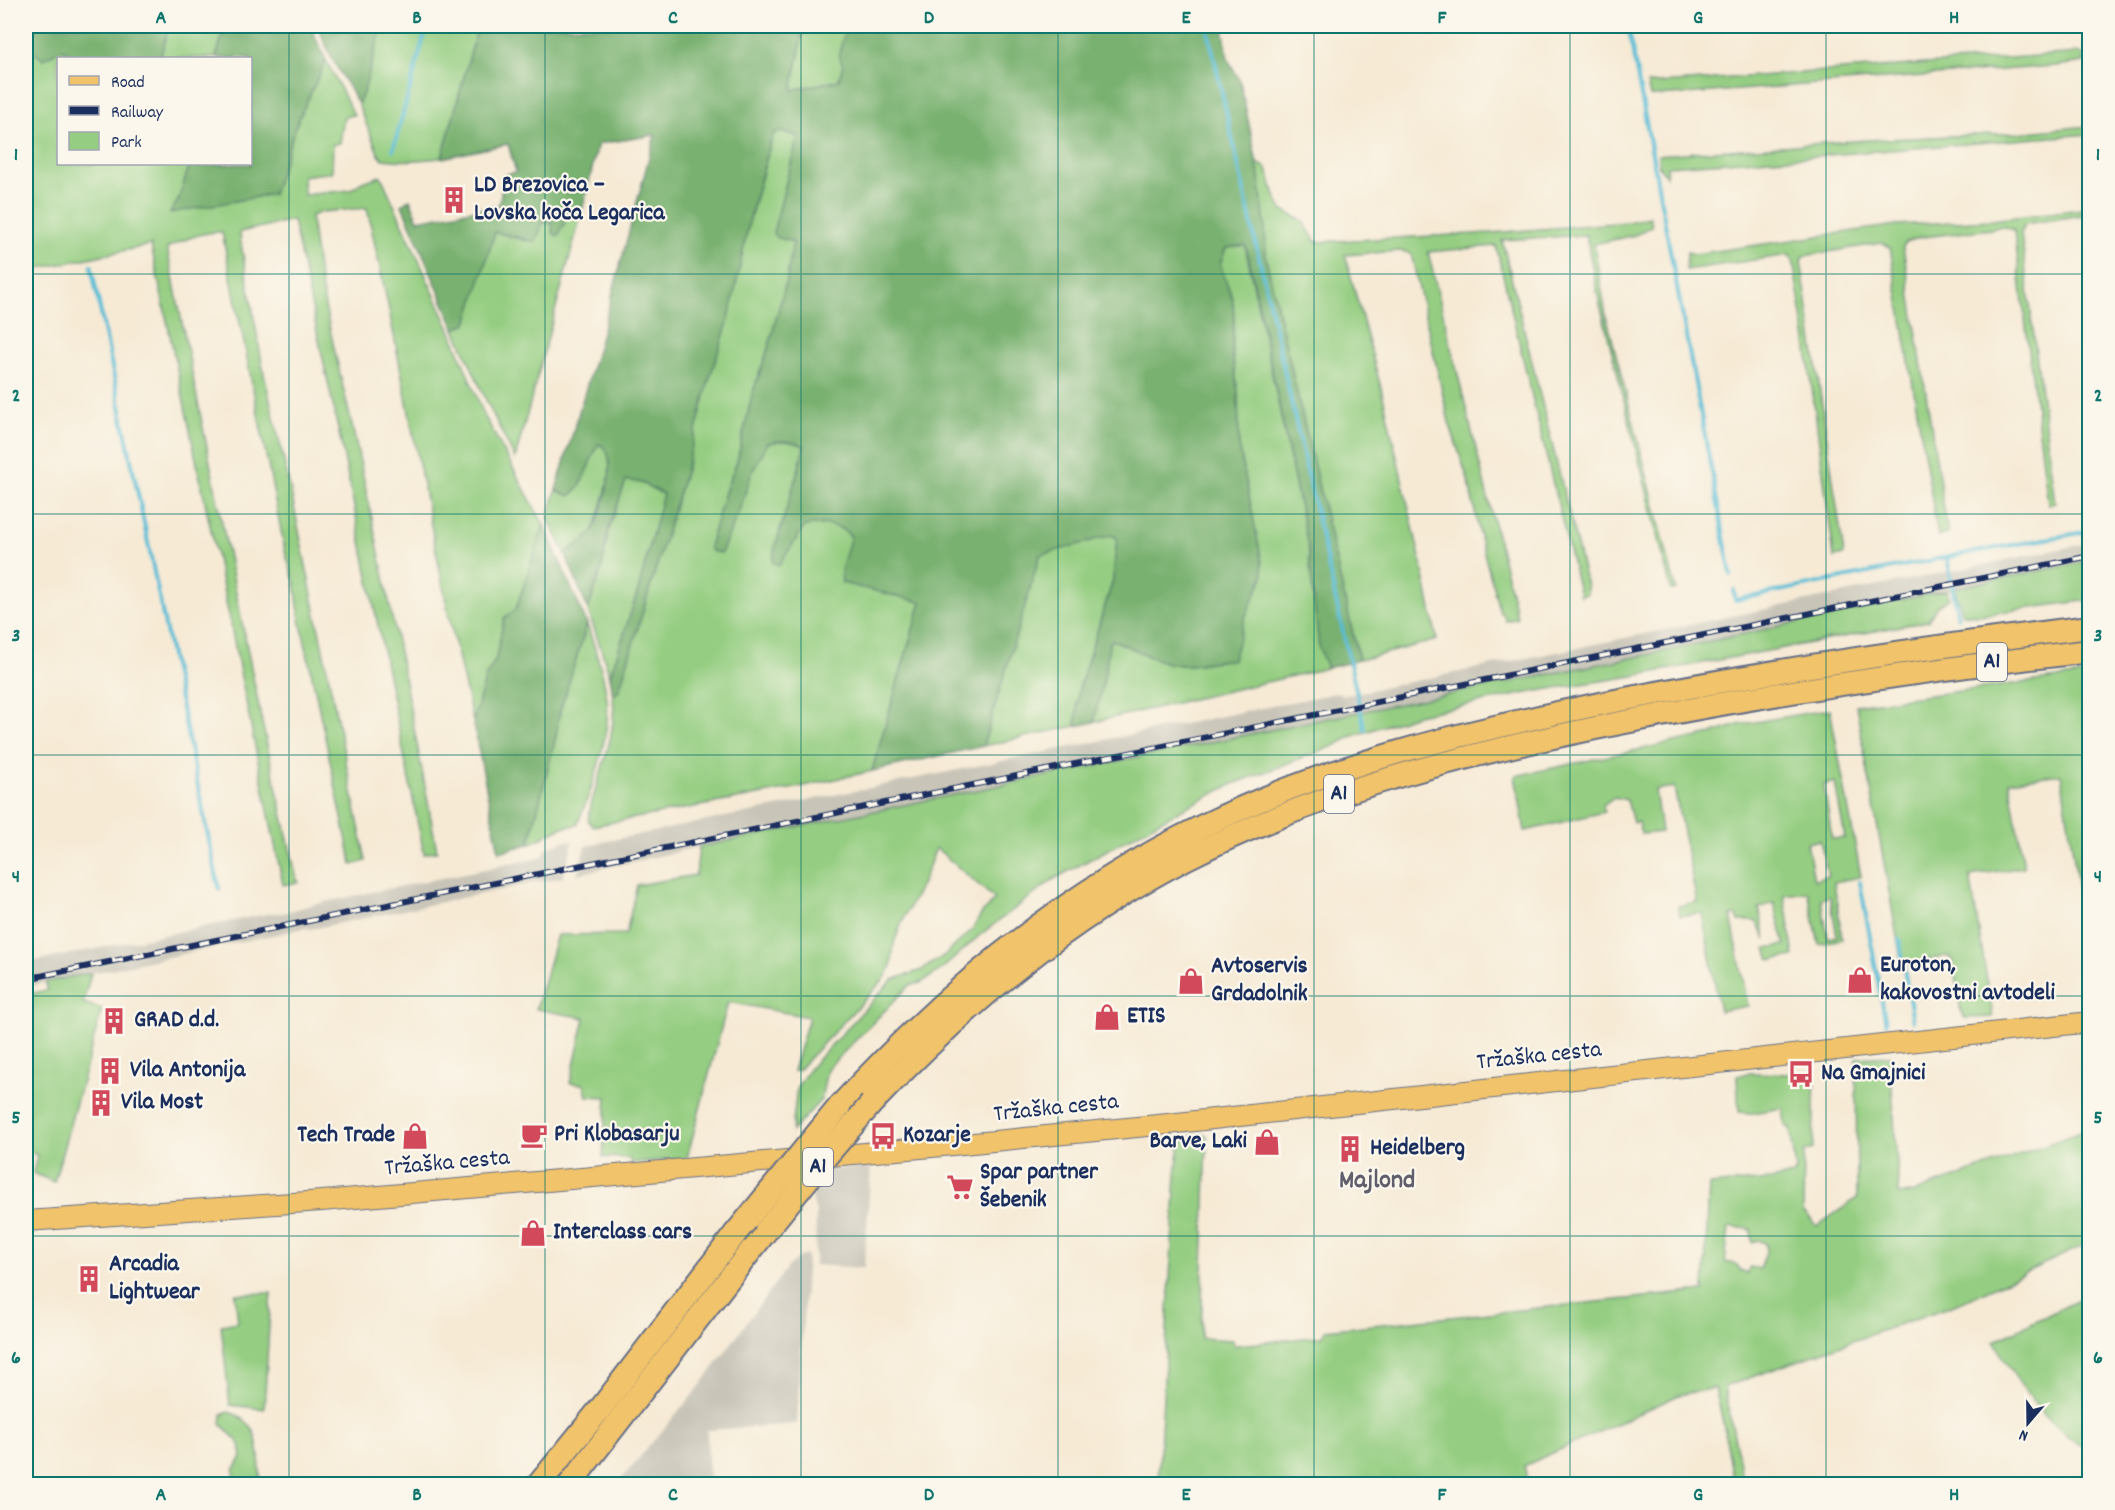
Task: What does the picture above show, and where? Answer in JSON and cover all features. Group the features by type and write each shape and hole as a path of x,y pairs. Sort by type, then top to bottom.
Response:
{"highway":[{"name":"A1","path":"539,1485 735,1234 839,1107 909,1033 959,987 1036,926 1118,872 1205,825 1264,798 1325,775 1449,739 1588,707 1836,662 2090,627"},
{"name":"A1","path":"570,1485 766,1231 872,1104 924,1050 971,1006 1073,926 1184,860 1302,807 1364,786 1458,759 1615,724 1809,688 1992,662 2090,651"}],"main road":[{"name":"Tržaška cesta","path":"26,1221 322,1201 932,1147 1168,1124 2090,1022"}],"shaded area":[{"path":"2089,543 2089,561 1656,653 1314,721 577,874 585,847 598,843 1341,692 1342,696"},
{"path":"565,841 573,842 563,877 311,929 305,928 26,987 26,963 272,913 283,913 315,904 543,857 546,848"},
{"path":"871,1167 864,1268 815,1265 816,1212 802,1170"},
{"path":"807,1254 797,1424 707,1430 709,1484 617,1484 701,1385 788,1266"}],"green space":[{"path":"26,26 36,26 31,51 43,59 62,49 74,57 57,57 57,165 190,165 178,201 171,212 273,194 296,125 326,60 354,115 344,117 340,143 333,144 332,172 303,176 304,195 350,190 362,182 381,176 451,332 484,415 544,525 516,609 504,618 496,659 486,676 473,722 449,617 367,208 322,212 311,216 319,277 380,555 437,851 424,854 342,447 293,220 240,232 241,244 264,374 291,492 366,861 352,865 300,619 295,584 285,551 222,232 187,239 167,248 263,727 299,882 283,885 151,245 26,271"},
{"path":"36,26 169,26 160,57 74,57 62,49 43,59 31,51"},
{"path":"169,26 225,26 216,57 160,57"},
{"path":"225,26 310,26 326,60 296,125 273,194 170,213 178,201 190,165 252,165 252,57 216,57"},
{"path":"318,26 382,26 364,91 358,104 331,57"},
{"path":"382,26 478,26 442,158 398,160 383,159 379,155 358,104 364,91"},
{"path":"478,26 804,26 792,90 839,80 843,66 839,55 846,26 1223,26 1228,59 1240,81 1257,163 1265,225 1266,259 1359,660 1327,668 1319,647 1308,546 1249,259 1245,245 1226,248 1220,264 1233,301 1232,352 1238,393 1239,445 1263,577 1245,617 1233,660 1188,665 1172,664 1112,640 1109,645 1094,722 1076,726 1078,692 1113,580 1117,538 1112,535 1040,555 983,746 872,771 921,602 842,583 841,570 851,536 835,526 824,524 805,526 779,565 773,562 774,551 804,446 795,443 782,441 768,443 752,472 721,553 711,551 709,547 727,486 737,462 752,395 769,346 787,278 793,242 776,237 773,233 798,136 775,132 749,222 729,319 709,380 686,469 619,690 613,696 610,676 638,591 663,494 642,483 626,480 608,532 602,567 588,610 565,553 589,536 594,529 608,483 609,458 605,449 598,444 580,486 570,496 556,490 599,344 655,135 598,144 581,215 564,216 564,224 558,236 553,233 552,222 542,223 536,242 495,232 467,323 455,329 402,205 410,199 418,220 499,205 504,175 516,172 508,144 442,158"},
{"path":"804,26 846,26 843,66 839,80 792,90"},
{"path":"2079,53 2085,55 2084,62 2055,66 1659,96 1650,96 1647,84"},
{"path":"2089,126 2089,134 1667,166 1666,176 1659,166 1658,155 1867,140 2016,133"},
{"path":"774,132 798,136 782,198 776,237 793,242 787,278 769,346 752,395 737,462 727,486 709,547 721,553 752,472 768,443 782,441 795,443 804,446 774,551 779,565 805,526 825,524 835,526 851,536 842,583 921,602 872,771 593,826 588,820 609,743 614,712 613,696 619,690 686,469"},
{"path":"1257,163 1267,168 1275,196 1282,210 1303,221 1316,242 1492,233 1628,222 1650,217 1652,226 1635,235 1594,244 1606,315 1676,589 1671,590 1598,296 1586,235 1502,240 1587,586 1587,594 1580,596 1496,246 1428,252 1517,618 1506,621 1500,613 1469,483 1449,422 1411,253 1399,251 1345,255 1381,388 1437,640 1359,660 1266,259 1265,225"},
{"path":"2089,208 2089,214 2025,224 2021,233 2055,503 2048,504 2014,230 2001,226 1923,237 1905,242 1903,247 1948,534 1938,536 1890,248 1882,243 1804,256 1801,261 1844,555 1834,557 1805,334 1793,261 1789,255 1686,270 1687,252 1695,254 1896,225 1992,220"},
{"path":"581,215 515,459 455,329 467,323 495,232 527,241 541,229 542,223 564,224 564,216"},
{"path":"1245,245 1308,546 1319,647 1327,668 1094,722 1109,645 1112,640 1172,664 1188,665 1232,660 1245,617 1263,577 1239,445 1238,393 1232,352 1233,301 1220,264 1226,248"},
{"path":"598,444 609,454 610,472 597,521 589,536 565,553 548,518 556,490 570,495"},
{"path":"626,480 642,483 663,494 638,591 610,676 588,610 602,567 608,532"},
{"path":"544,525 587,624 560,711 529,844 499,852 473,722 486,676 496,659 504,618 516,609"},
{"path":"1112,535 1117,538 1113,580 1078,692 1076,726 983,746 1040,555"},
{"path":"2089,561 2089,600 1979,615 1963,614 1954,588"},
{"path":"1947,590 1949,599 1937,606 1928,621 1633,676 1537,691 1417,715 1350,737 1334,746 1233,784 1054,879 980,935 942,969 921,983 910,985 827,1069 821,1100 792,1131 797,1087 810,1068 892,980 922,970 945,955 972,930 982,913 995,899 936,848 923,881 902,922 894,943 891,967 884,979 798,1070 793,1071 809,1017 728,1002 687,1158 632,1163 628,1158 603,1157 607,1097 587,1096 584,1084 570,1083 585,1018 536,1009 557,935 626,934 637,885 696,875 699,847 1656,653"},
{"path":"587,624 607,700 606,730 599,764 577,825 563,827 529,844 560,711"},
{"path":"2089,674 2089,959 2061,774 2009,781 2024,867 1970,876 1993,1017 1965,1018 1961,1012 1952,959 1946,956 1902,965 1856,705"},
{"path":"1830,709 1861,877 1834,882 1842,939 1819,944 1808,892 1784,895 1794,956 1770,960 1766,948 1785,945 1774,903 1759,908 1766,940 1756,921 1739,921 1737,915 1731,916 1748,1006 1720,1011 1702,913 1680,916 1678,906 1697,902 1674,787 1655,790 1661,832 1641,834 1638,822 1633,823 1627,800 1614,797 1603,805 1604,812 1525,831 1515,776 1712,734 1738,725","holes":["1835,782 1845,838 1832,839 1824,785","1820,840 1828,876 1814,880 1807,843","1830,896 1837,936 1828,938 1821,899"]},
{"path":"91,973 83,1003 102,1009 54,1182 33,1173 37,1155 26,1151 26,995 47,990 46,982"},
{"path":"1890,1056 1899,1195 1915,1192 2087,1130 2089,1127 2089,1243 1962,1302 1724,1387 1744,1484 1734,1484 1715,1388 1679,1395 1524,1466 1529,1484 1158,1484 1176,1174 1179,1149 1184,1140 1196,1135 1207,1135 1201,1338 1232,1340 1234,1345 1239,1345 1323,1336 1325,1330 1704,1291 1709,1185 1771,1180 1793,1175 1796,1169 1790,1128 1785,1126 1783,1108 1752,1113 1739,1112 1737,1076 1747,1073 1815,1072 1813,1149 1804,1152 1803,1211 1817,1226 1857,1198 1856,1058","holes":["1729,1227 1751,1229 1752,1242 1758,1240 1766,1244 1766,1252 1760,1269 1750,1267 1747,1274 1737,1265 1725,1262"]},
{"path":"271,1293 264,1409 230,1405 221,1325 238,1322 235,1294"},
{"path":"2089,1295 2089,1451 2060,1429 2034,1403 1994,1341"},
{"path":"228,1412 239,1416 248,1423 253,1431 258,1451 261,1484 235,1484 234,1470 242,1457 240,1444 221,1424 222,1415"}],"waterway":[{"path":"393,150 427,26"},
{"path":"1207,26 1365,730"},
{"path":"1628,26 1731,575"},
{"path":"91,265 219,889"},
{"path":"1734,590 1735,600 2090,531"},
{"path":"1947,557 1958,617"},
{"path":"1860,882 1886,1024"},
{"path":"1899,939 1913,1021"}],"railway":[{"path":"26,979 2090,556"}],"place":[{"name":"LD Brezovica – Lovska koča Legarica","path":"454,200"},
{"name":"Euroton, kakovostni avtodeli","path":"1860,980"},
{"name":"Avtoservis Grdadolnik","path":"1191,981"},
{"name":"ETIS","path":"1107,1017"},
{"name":"GRAD d.d.","path":"114,1021"},
{"name":"Vila Antonija","path":"110,1071"},
{"name":"Na Gmajnici","path":"1801,1074"},
{"name":"Vila Most","path":"101,1103"},
{"name":"Pri Klobasarju","path":"534,1135"},
{"name":"Tech Trade","path":"415,1136"},
{"name":"Kozarje","path":"883,1136"},
{"name":"Barve, Laki","path":"1267,1142"},
{"name":"Heidelberg","path":"1350,1149"},
{"name":"Spar partner Šebenik","path":"960,1187"},
{"name":"Interclass cars","path":"533,1233"},
{"name":"Arcadia Lightwear","path":"89,1279"}],"district":[{"name":"Majlond","path":"1377,1181"}]}
